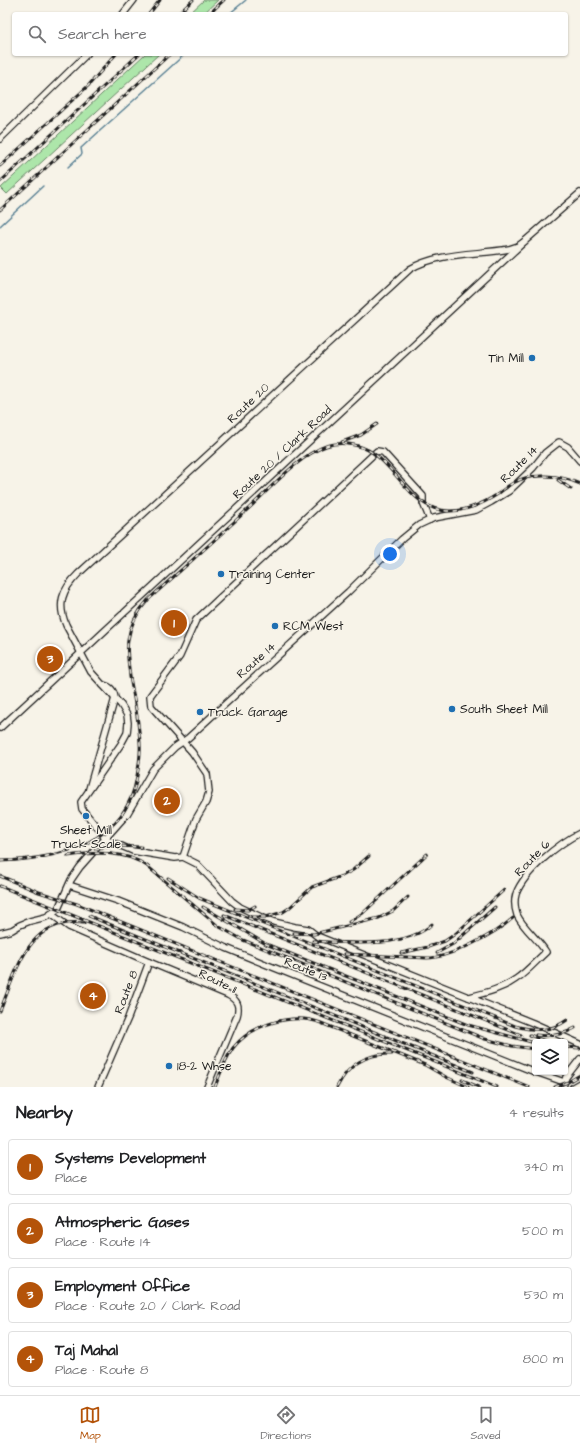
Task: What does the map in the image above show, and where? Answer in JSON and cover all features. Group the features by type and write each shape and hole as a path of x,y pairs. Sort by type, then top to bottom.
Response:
{"street":[{"path":"125,12 134,0"},
{"path":"0,139 85,56"},
{"name":"Route 20 / Clark Road","path":"0,728 525,241 580,193"},
{"name":"Route 20","path":"81,653 66,626 61,608 62,597 65,590 78,574 410,270 423,262 433,259 515,248 525,241"},
{"name":"Route 14","path":"51,914 58,909 69,885 80,867 131,808 153,769 175,747 348,592 402,539 419,525 430,520 476,510 509,491 533,468 545,453 559,442 568,447 580,461"},
{"path":"183,857 196,819 206,802 209,792 207,774 192,752 151,706 150,696 180,656 196,620 377,451 383,452 423,496 423,503 430,520"},
{"path":"81,653 94,677 103,685 112,690 115,698 127,715 127,733 81,802 82,809 105,839 133,851 190,859 197,864 232,901 245,910 274,922 308,929 317,936 469,997 580,1044"},
{"path":"88,793 115,698"},
{"name":"Route 6","path":"469,997 495,990 510,983 546,952 535,936 518,918 515,904 516,893 529,874 551,852 580,834"},
{"name":"Route 13","path":"69,885 118,901 183,926 226,948 532,1070"},
{"path":"0,933 12,930 25,923 51,914"},
{"name":"Route 8","path":"51,914 69,927 149,962 128,1018 98,1087"},
{"name":"Route 11","path":"149,962 228,995 238,1004 237,1016 207,1087"},
{"path":"564,1084 566,1077 580,1059"},
{"name":"Route 13","path":"543,1075 564,1084"},
{"path":"573,1087 580,1083"}],"green space":[{"path":"204,0 218,0 205,12 191,12"},
{"path":"143,56 157,56 7,194 1,188"}],"waterway":[{"path":"231,12 246,0"},
{"path":"68,167 82,154 81,148 183,56"},
{"path":"0,226 43,186"}],"railway":[{"path":"151,12 160,0"},
{"path":"180,12 193,0"},
{"path":"211,12 224,0"},
{"path":"0,166 88,86 114,56"},
{"path":"0,182 137,56"},
{"path":"0,210 168,56"},
{"path":"342,442 361,435 377,424"},
{"path":"0,861 22,860 66,851 86,843 104,832 119,818 130,799 137,776 140,755 139,726 127,654 129,635 135,619 148,600 235,522 284,474 305,457 332,444 350,444 362,447 373,453 382,461 416,497 437,509 450,511 463,510 481,503 498,494 511,484 528,477 546,476 564,478 580,484"},
{"path":"558,480 571,489"},
{"path":"95,849 115,846 141,847"},
{"path":"68,856 98,853 129,857 147,866 218,926 243,940 485,1039 512,1046 532,1049"},
{"path":"349,922 363,913 427,854"},
{"path":"252,917 266,917 283,912 312,887 342,876 353,870 369,856"},
{"path":"0,876 39,892 77,904 529,1087"},
{"path":"168,878 199,898 515,1026 529,1029 542,1029 555,1027 567,1020"},
{"path":"0,886 497,1087"},
{"path":"401,953 428,947 445,941 455,934 504,890"},
{"path":"294,933 314,934 379,918 393,911 408,897"},
{"path":"235,909 248,910 255,906"},
{"path":"203,907 266,944 468,1025 532,1042"},
{"path":"437,953 453,944 495,907"},
{"path":"224,915 521,1035"},
{"path":"89,916 473,1072"},
{"path":"345,954 427,958 437,957 460,950 484,938 513,918"},
{"path":"0,1011 19,964 27,949 37,937 50,928 65,923 84,923"},
{"path":"313,941 342,943 376,943 392,941 421,932 432,924"},
{"path":"215,1087 228,1057 233,1048 241,1040 251,1032 274,1022 298,1019 321,1023 425,1065 468,1087"},
{"path":"536,1035 556,1035 575,1028"},
{"path":"530,1035 540,1039"},
{"path":"568,1047 580,1048"},
{"path":"337,1087 347,1072 359,1062 374,1056 392,1054"},
{"path":"555,1087 580,1075"},
{"path":"462,1080 479,1087"}],"place":[{"name":"Tin Mill","path":"532,358"},
{"name":"Training Center","path":"221,574"},
{"name":"Systems Development","path":"174,623"},
{"name":"RCM West","path":"275,626"},
{"name":"Employment Office","path":"50,659"},
{"name":"South Sheet Mill","path":"452,709"},
{"name":"Truck Garage","path":"200,712"},
{"name":"Atmospheric Gases","path":"167,801"},
{"name":"Sheet Mill Truck Scale","path":"86,816"},
{"name":"Taj Mahal","path":"93,996"},
{"name":"18-2 Whse","path":"169,1066"}]}
